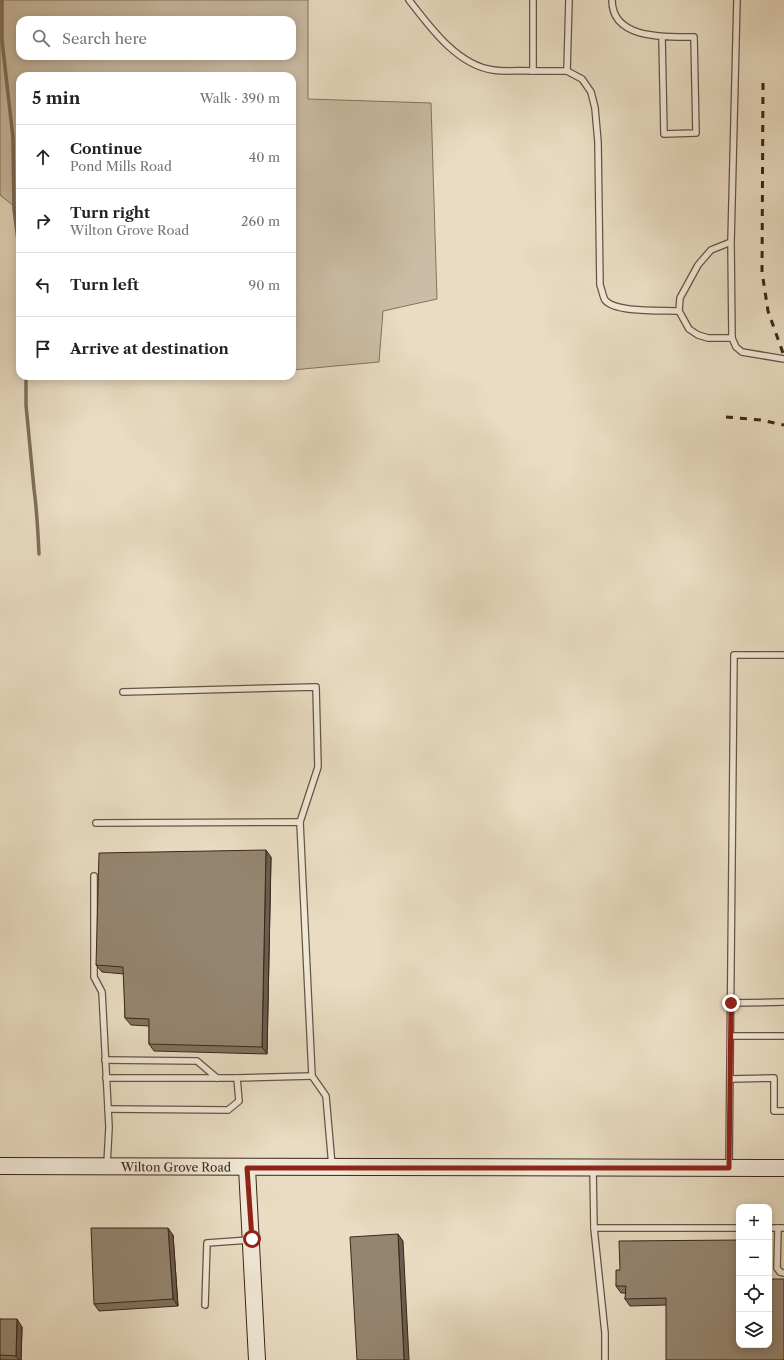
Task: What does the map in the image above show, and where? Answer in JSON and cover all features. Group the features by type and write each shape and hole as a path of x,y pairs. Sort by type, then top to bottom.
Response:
{"main road":[{"name":"Wilton Grove Road","path":"0,1166 247,1168 784,1168"},
{"path":"247,1168 252,1239 257,1360"}],"lane":[{"path":"409,0 449,46 470,63 492,70 567,71 582,79 591,92 595,108 598,142 600,279 606,300 615,307 679,311"},
{"path":"533,0 533,71"},
{"path":"567,71 569,0"},
{"path":"612,0 614,15 620,24 630,29 644,34 662,37 694,37 696,133 664,134 662,37"},
{"path":"737,0 731,242 732,338 736,347 742,352 784,359"},
{"path":"731,242 711,250 698,265 680,298 679,311 689,329 698,335 708,338 732,338"},
{"path":"729,1168 734,655 784,655"},
{"path":"123,692 316,687 318,767 300,822 312,1076 326,1096 332,1168"},
{"path":"96,823 300,822"},
{"path":"94,876 94,977 102,992 109,1127 107,1167"},
{"path":"731,1003 784,1002"},
{"path":"731,1036 784,1036"},
{"path":"105,1060 197,1061 216,1078"},
{"path":"106,1078 238,1078 312,1076"},
{"path":"108,1109 228,1110 239,1101 238,1078"},
{"path":"730,1079 774,1078 774,1111 784,1111"},
{"path":"593,1168 594,1228 605,1333 605,1360"},
{"path":"594,1228 736,1228"},
{"path":"781,1228 777,1268 780,1272 784,1273"},
{"path":"205,1305 207,1243 252,1239"}],"shaded area":[{"path":"0,0 308,0 308,99 431,103 437,299 383,311 379,362 296,370 296,72 16,72 16,208 0,195"}],"building":[{"path":"266,850 262,1047 149,1044 149,1019 125,1018 123,967 96,965 99,853"},
{"path":"91,1228 168,1228 173,1299 94,1304"},
{"path":"398,1234 404,1360 357,1360 350,1237"},
{"path":"736,1240 736,1348 772,1348 772,1279 784,1279 784,1360 666,1360 666,1298 625,1299 626,1286 616,1286 616,1270 620,1270 619,1241"},
{"path":"0,1319 17,1319 16,1356 0,1355"}],"waterway":[{"path":"2,0 2,40 13,138 14,209 16,225"},
{"path":"26,380 26,405 37,513 39,554"}],"railway":[{"path":"763,83 762,272 768,311 784,356"},
{"path":"726,417 761,420 784,425"}],"route":[{"path":"252,1239 247,1168 729,1168 731,1003"}]}
